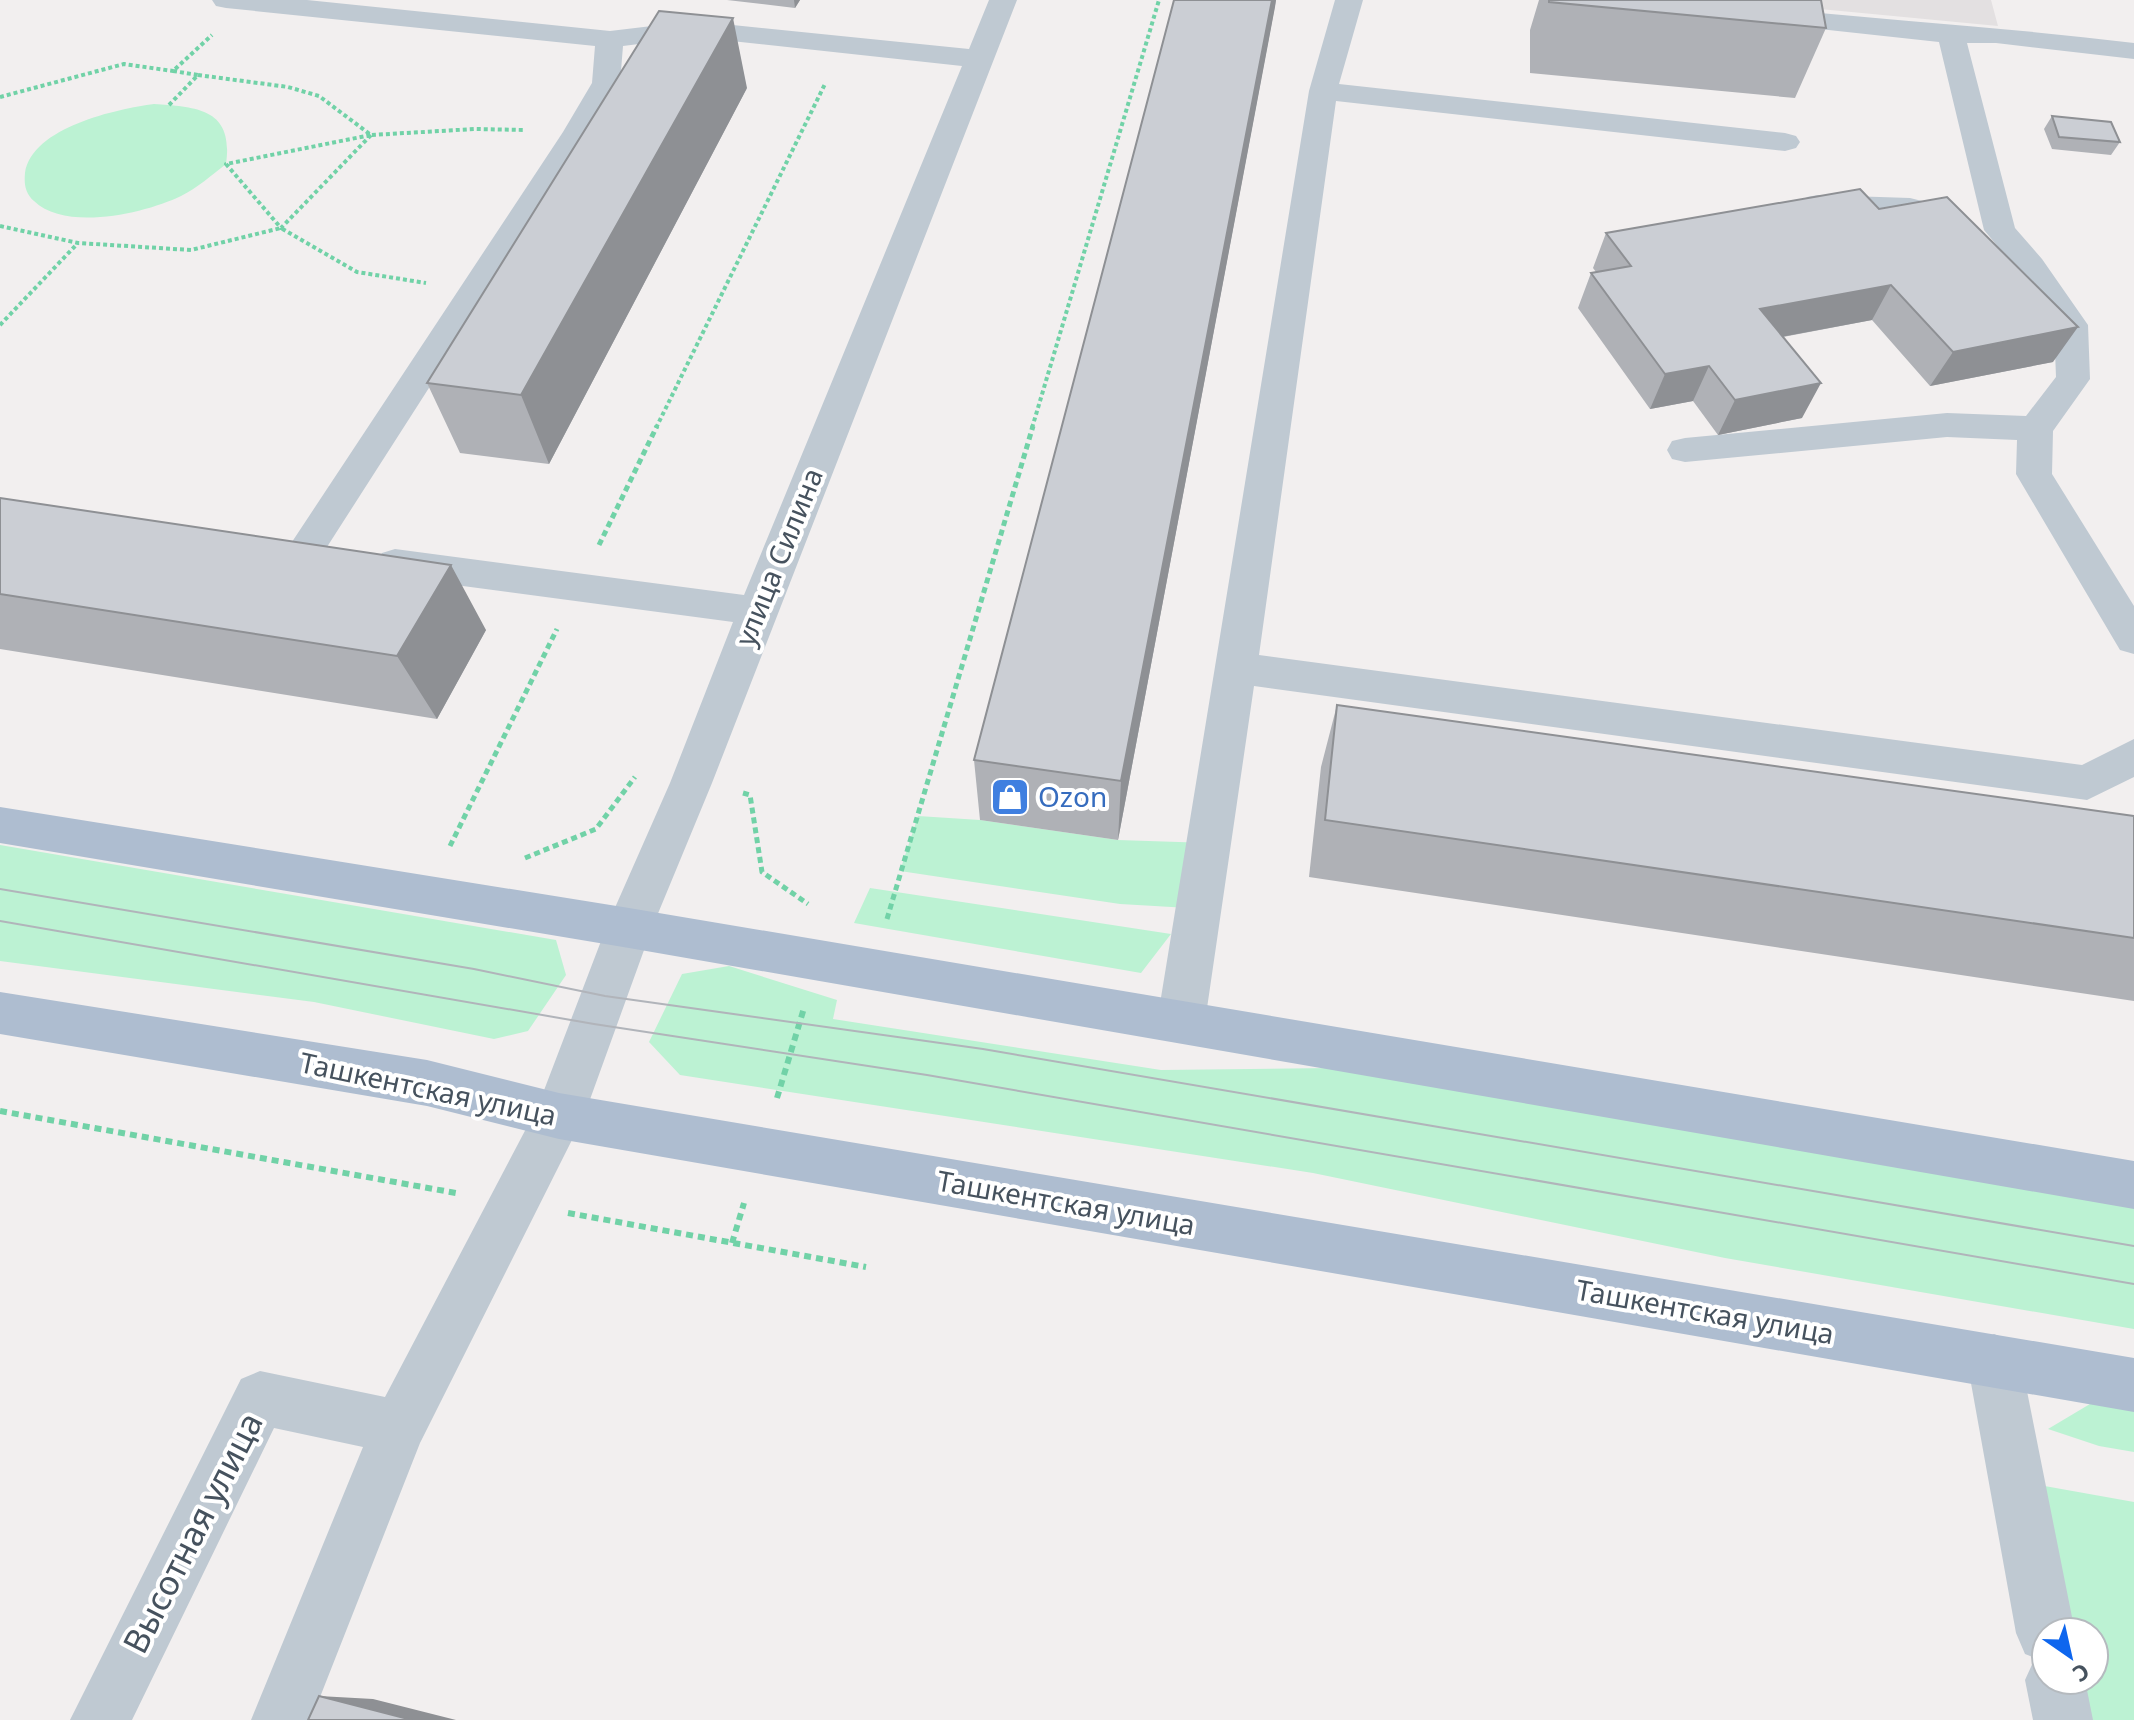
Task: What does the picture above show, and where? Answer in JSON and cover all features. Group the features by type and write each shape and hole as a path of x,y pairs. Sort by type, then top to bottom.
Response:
{"main road":[{"path":"0,825 629,928 2134,1185"},
{"name":"Ташкентская улица","path":"0,1013 427,1083 559,1116 759,1151 2134,1385"}],"street":[{"name":"улица Силина","path":"559,1116 629,928 691,783 1003,0"},
{"path":"1181,1022 1323,91 1349,0"},
{"path":"237,1 610,39 694,29 979,59"},
{"path":"1746,13 1951,35 1996,35 2134,51"},
{"path":"1951,35 2000,230 2031,266 2071,325 2073,379 2035,429 2034,474 2134,639"},
{"path":"610,39 606,83 578,132 473,290 290,549 757,611"},
{"path":"1323,91 1785,142"},
{"path":"1795,208 1824,203 1910,207 2000,230"},
{"path":"1685,450 1947,425 2035,429"},
{"path":"1237,668 2087,783 2134,756"},
{"path":"281,1720 399,1427 559,1116"},
{"path":"1994,1361 2043,1616"},
{"name":"Высотная улица","path":"100,1720 260,1398 399,1427"},
{"path":"2058,1696 2063,1720"}],"path":[{"path":"884,928 1159,0"},
{"path":"173,71 237,1"},
{"path":"450,848 844,45"},
{"path":"0,97 124,64 288,87 319,96 371,135"},
{"path":"169,105 198,75"},
{"path":"473,290 357,272 281,228 226,164 371,135 475,129 578,132"},
{"path":"0,226 78,243 191,250 281,228 371,135"},
{"path":"0,325 78,243"},
{"path":"732,1243 791,1056 816,960"},
{"path":"0,1111 866,1267"}],"shaded area":[{"path":"1727,0 1991,0 1998,26"}],"green space":[{"path":"154,104 185,107 210,114 224,132 226,164 181,196 128,213 85,218 66,216 48,210 31,198 26,188 25,173 31,157 43,144 78,123 119,110"},
{"path":"918,816 980,820 1118,840 1209,843 1206,909 1120,904 900,871"},
{"path":"0,845 556,940 566,975 528,1031 494,1039 314,1002 0,961"},
{"path":"870,888 1171,934 1141,973 854,923"},
{"path":"729,966 837,1000 833,1019 1161,1070 1332,1068 2134,1207 2134,1329 1725,1258 1313,1173 680,1075 649,1042 682,974"},
{"path":"2095,1401 2134,1408 2134,1452 2099,1446 2048,1429"},
{"path":"2016,1481 2134,1502 2134,1720 2063,1720 2058,1696 2110,1696 2110,1616 2043,1616"}],"building":[{"path":"1174,0 1272,0 1121,781 974,760"},
{"path":"1821,0 1826,28 1549,2"},
{"path":"659,11 733,18 521,395 427,383"},
{"path":"2052,116 2111,122 2120,142 2059,137"},
{"path":"1860,189 1879,209 1947,197 2078,327 1953,352 1891,285 1760,309 1821,383 1735,400 1709,366 1665,374 1591,273 1631,266 1606,233"},
{"path":"0,498 451,565 397,656 0,594"},
{"path":"1337,705 2134,816 2134,938 1325,820"},
{"path":"319,1696 412,1720 308,1720"}],"tram line":[{"path":"0,889 474,969 605,996 983,1049 2134,1246"},
{"path":"0,921 594,1024 927,1075 2134,1284"}],"place":[{"name":"Ozon","path":"1010,797"}]}
